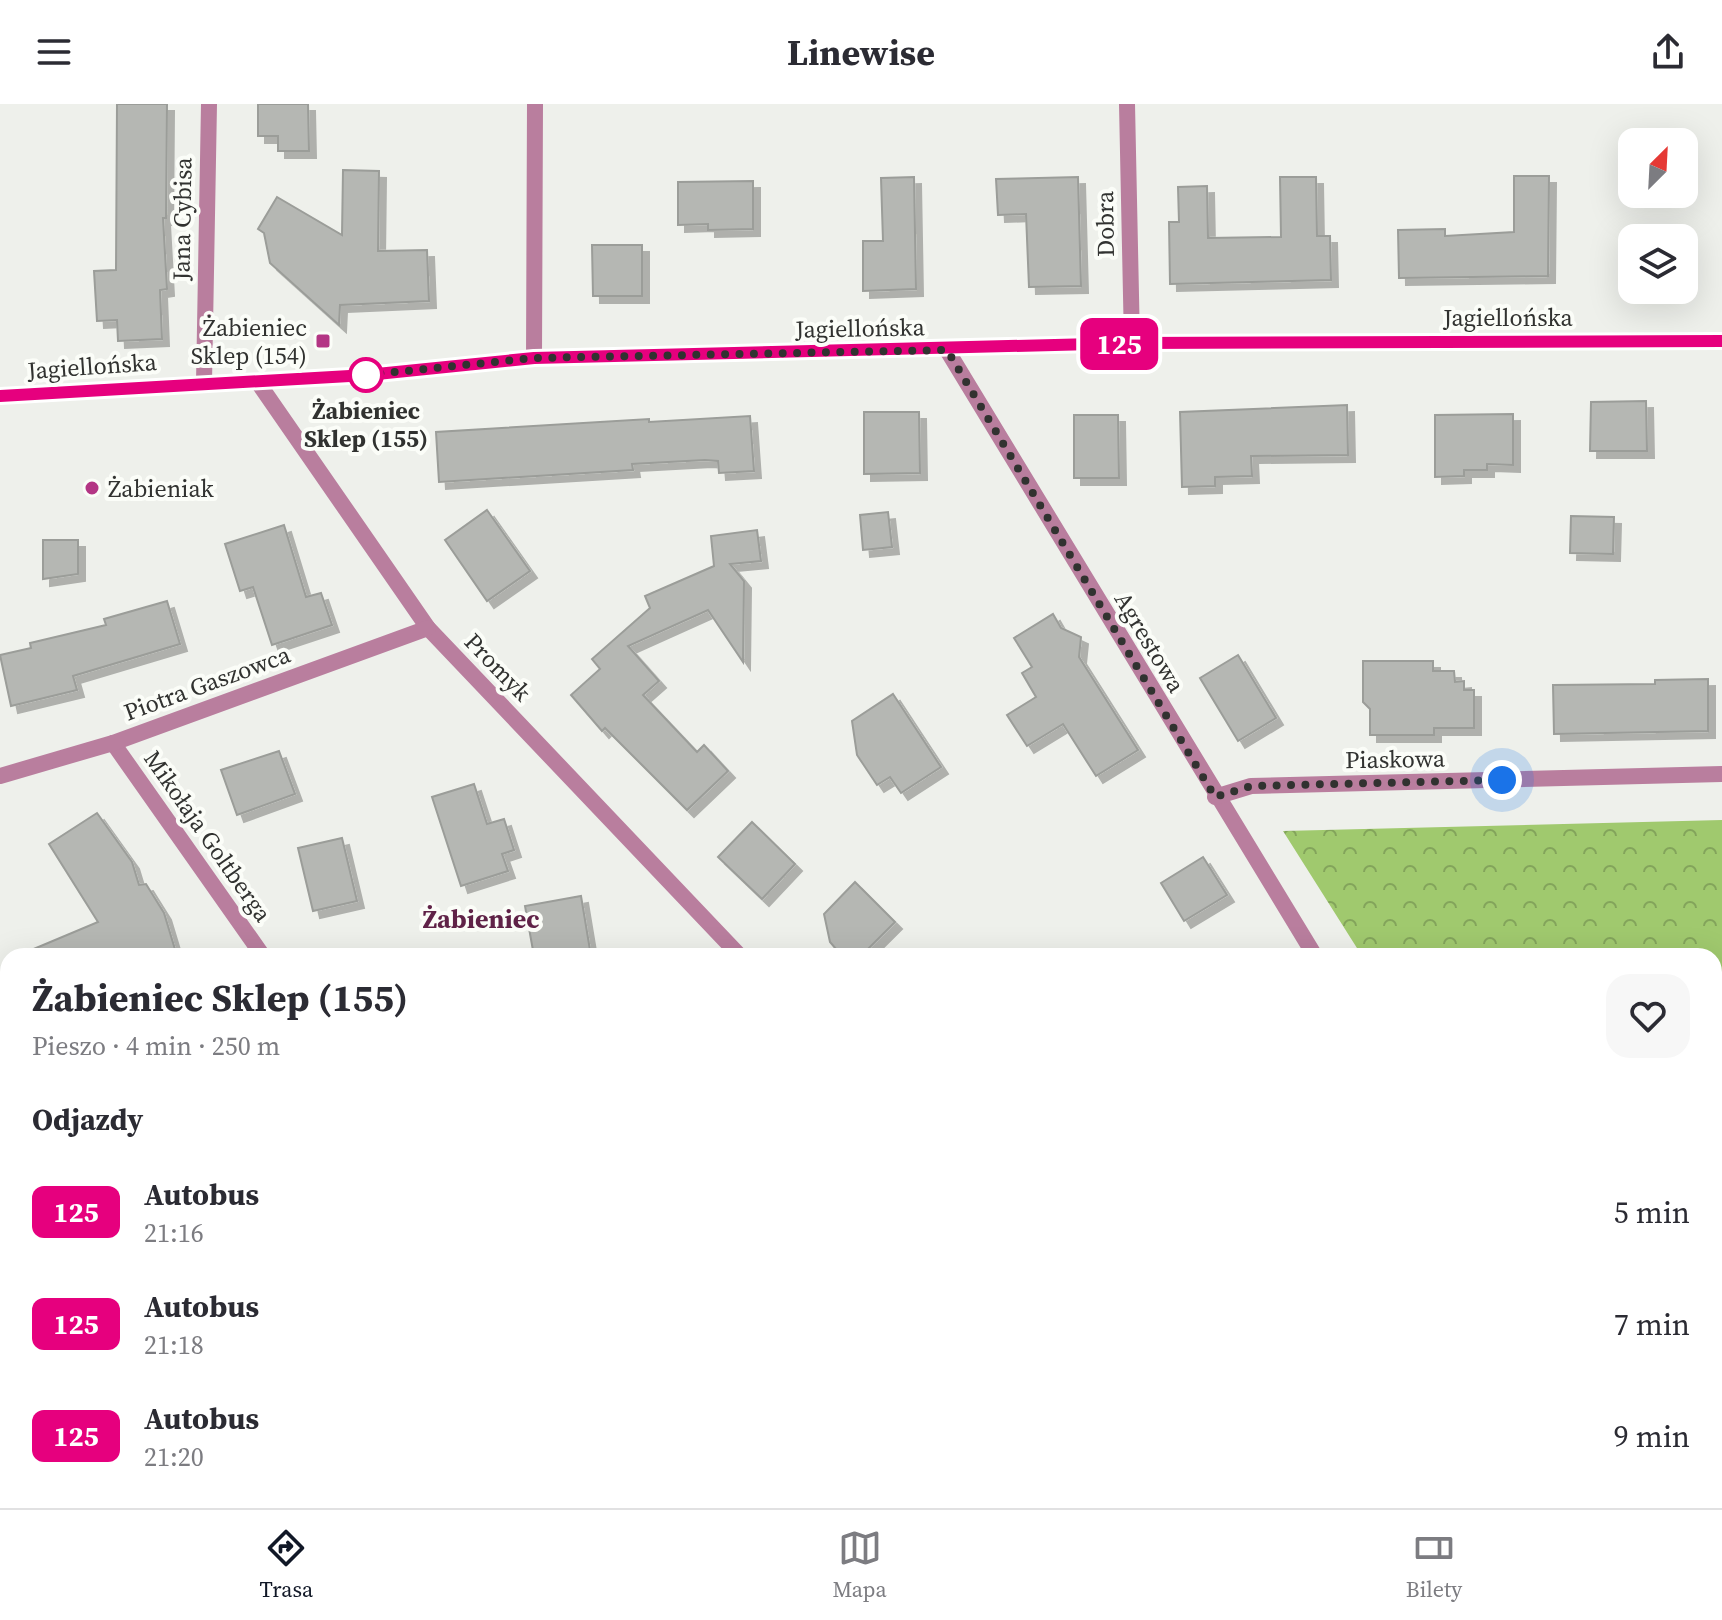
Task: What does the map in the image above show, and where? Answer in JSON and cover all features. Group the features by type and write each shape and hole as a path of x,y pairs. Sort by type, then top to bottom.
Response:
{"street":[{"name":"Jana Cybisa","path":"204,383 209,104"},
{"path":"534,358 535,104"},
{"name":"Dobra","path":"1127,104 1132,343"},
{"name":"Jagiellońska","path":"0,396 367,375 534,358 1132,343 1722,341"},
{"name":"Agrestowa","path":"947,350 1215,797 1310,948"},
{"name":"Promyk","path":"257,381 428,628 732,948"},
{"name":"Piotra Gaszowca","path":"0,776 113,743 428,628"},
{"name":"Mikołaja Goltberga","path":"113,743 257,948"},
{"name":"Piaskowa","path":"1215,797 1251,786 1722,774"}],"green space":[{"path":"1722,820 1722,948 1357,948 1283,831"}],"building":[{"path":"117,104 167,104 166,218 163,218 167,289 160,290 162,339 118,341 117,320 97,321 94,271 116,270"},
{"path":"258,104 308,104 309,151 278,151 278,136 258,136"},
{"path":"343,170 379,171 378,251 427,250 429,301 340,305 339,325 270,263 264,233 258,229 277,197 342,235"},
{"path":"1514,176 1549,176 1548,276 1399,278 1398,230 1445,229 1445,236 1514,232"},
{"path":"914,177 916,289 863,291 863,241 883,241 881,178"},
{"path":"1078,177 1081,286 1029,287 1026,214 998,215 996,179"},
{"path":"1280,177 1316,177 1317,236 1330,236 1331,280 1170,284 1169,222 1179,222 1178,187 1207,186 1208,238 1281,237"},
{"path":"753,181 753,229 708,230 708,224 678,225 678,182"},
{"path":"592,245 642,245 642,296 593,296"},
{"path":"1646,401 1647,451 1590,451 1591,402"},
{"path":"1347,405 1348,455 1251,456 1252,476 1215,477 1215,486 1182,487 1180,412"},
{"path":"864,412 919,412 920,473 864,474"},
{"path":"1513,414 1513,465 1487,464 1487,470 1464,470 1464,476 1435,477 1435,415"},
{"path":"1074,415 1118,415 1119,478 1074,478"},
{"path":"750,416 754,471 719,473 718,461 705,460 632,464 633,470 439,482 436,432"},
{"path":"487,510 530,571 487,601 445,540"},
{"path":"888,512 892,547 863,550 860,515"},
{"path":"1571,516 1614,517 1613,554 1570,553"},
{"path":"284,525 306,597 321,593 332,625 272,645 253,587 240,591 225,544"},
{"path":"757,530 761,561 730,564 744,581 743,662 708,610 628,646 659,681 643,695 697,752 704,745 728,771 687,810 605,728 602,731 571,695 600,669 592,659 650,608 645,596 714,566 711,536"},
{"path":"43,540 78,540 78,574 43,579"},
{"path":"167,601 180,644 73,676 77,690 11,706 0,655 31,648 30,643 106,625 104,619"},
{"path":"1053,614 1061,628 1081,637 1079,657 1138,750 1096,776 1063,724 1027,746 1007,715 1036,697 1022,673 1032,667 1014,638"},
{"path":"1238,655 1276,718 1238,741 1200,678"},
{"path":"1363,661 1433,661 1433,671 1454,671 1455,682 1464,681 1464,690 1474,690 1474,728 1434,728 1434,735 1370,735 1370,709 1363,702"},
{"path":"1708,679 1708,731 1554,734 1553,685 1655,684 1655,680"},
{"path":"893,694 941,767 901,793 890,777 877,785 857,755 852,721"},
{"path":"279,751 295,794 237,815 221,770"},
{"path":"474,784 487,824 504,819 514,850 502,854 508,871 461,886 432,797"},
{"path":"97,813 132,862 139,885 146,884 164,913 175,948 36,948 98,922 49,844"},
{"path":"752,822 795,864 762,899 718,857"},
{"path":"342,838 357,901 313,911 298,848"},
{"path":"1203,857 1227,895 1184,921 1161,883"},
{"path":"855,882 895,922 869,948 835,948 830,942 824,914"},
{"path":"581,896 590,948 533,948 525,906"}],"bus line":[{"name":"125","path":"0,396 367,375 534,358 1132,343 1722,341"}],"place":[{"name":"Żabieniec Sklep (154)","path":"323,341"},
{"name":"Żabieniec Sklep (155)","path":"366,375"},
{"name":"Żabieniak","path":"92,488"}],"district":[{"name":"Żabieniec","path":"481,919"}],"route":[{"path":"366,375 534,358 947,350 1215,797 1251,786 1502,780"}]}
